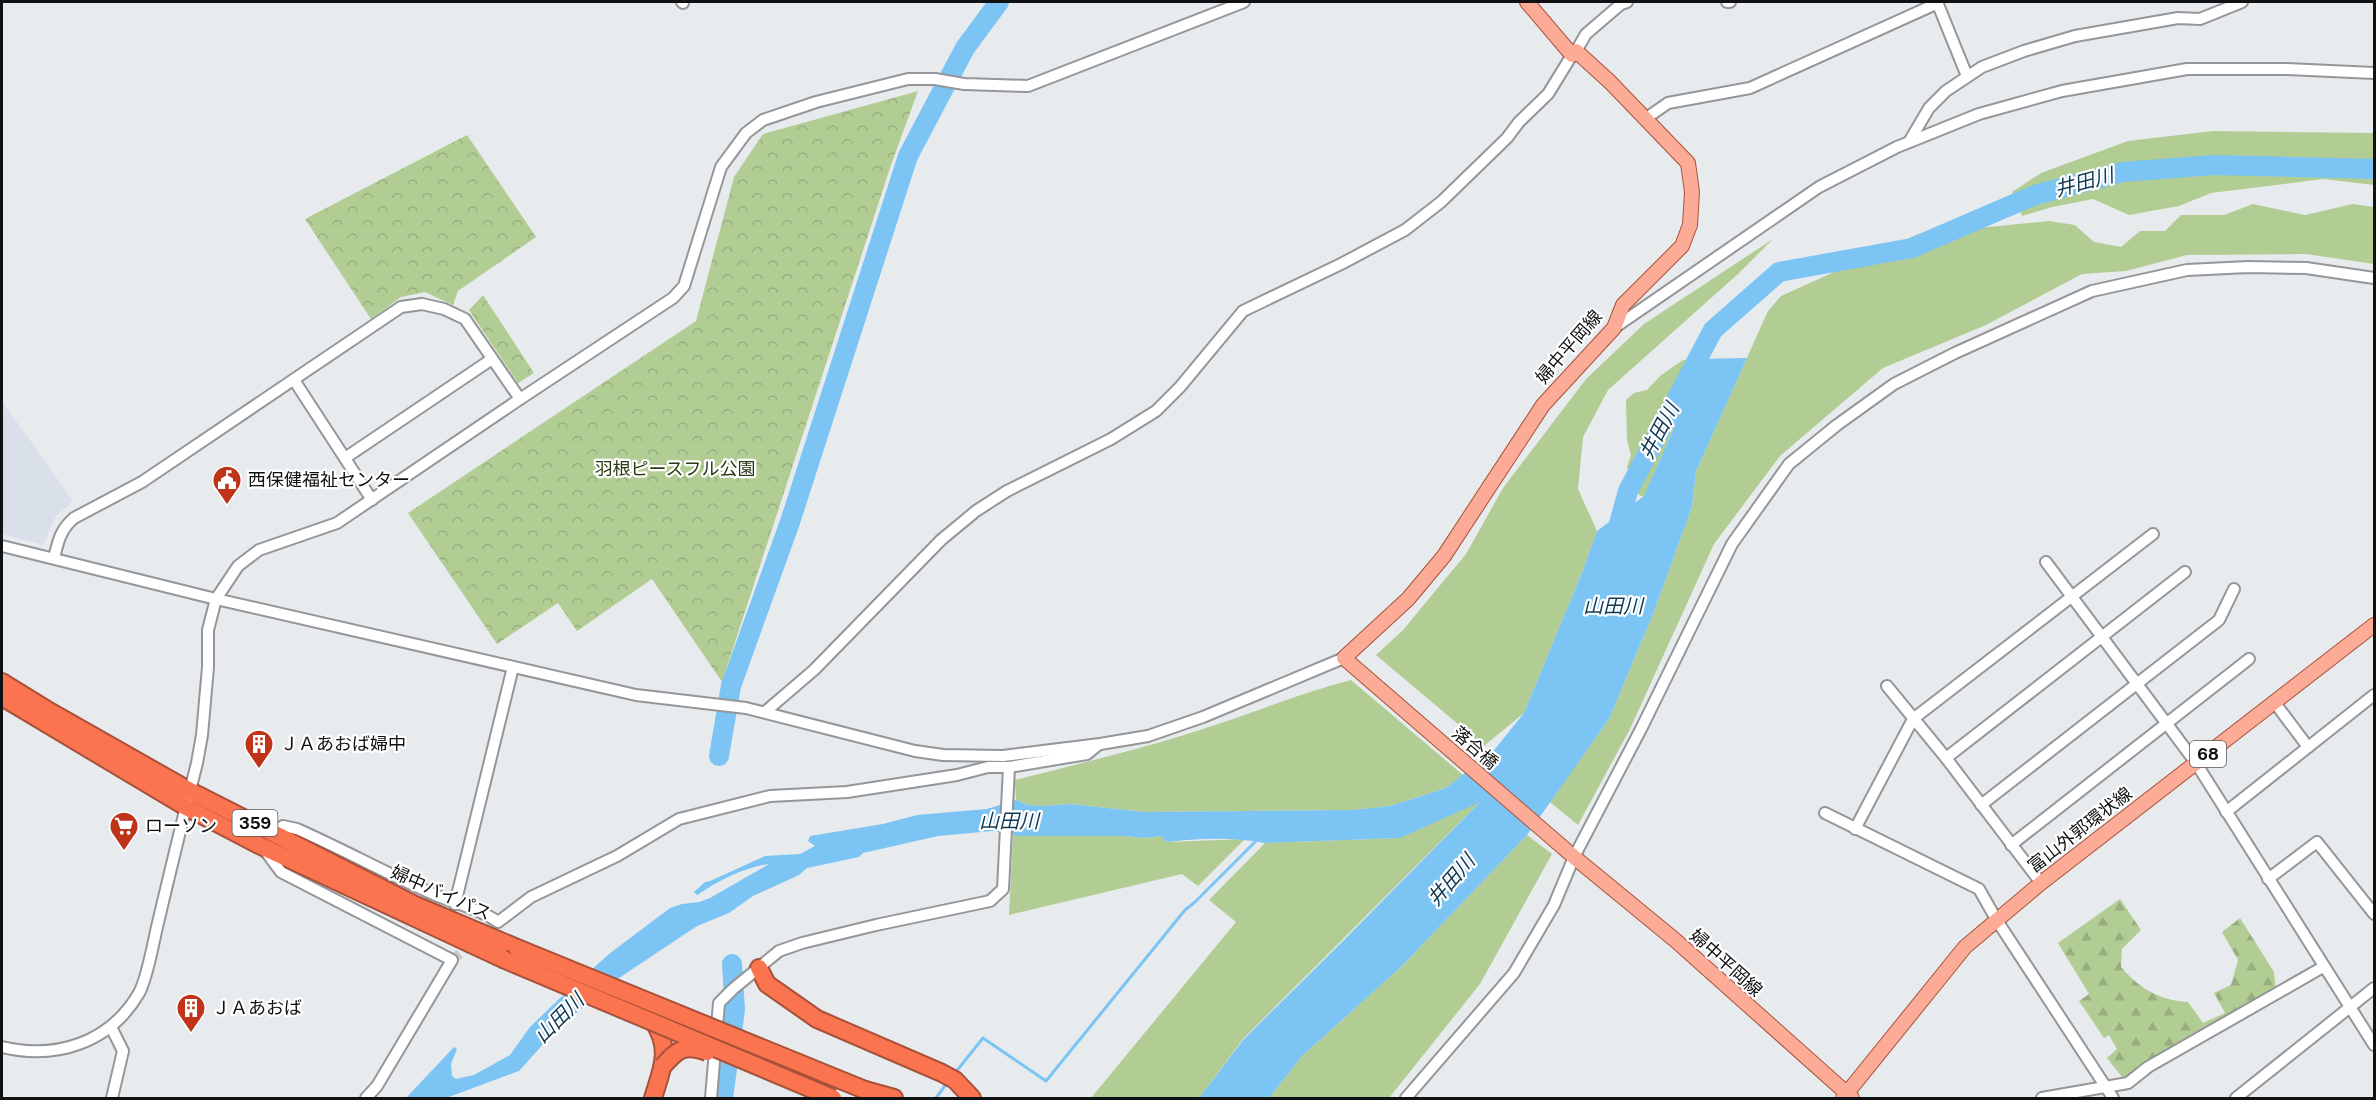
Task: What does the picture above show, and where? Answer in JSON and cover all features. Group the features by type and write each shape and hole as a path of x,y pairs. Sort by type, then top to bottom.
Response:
{"highway":[{"name":"婦中バイパス","path":"2,682 261,846 503,959 833,1098"},
{"name":"婦中バイパス","path":"2,697 188,799 273,833 412,904 885,1098"},
{"path":"753,972 817,1019 942,1073 955,1080 972,1098"},
{"path":"653,1021 663,1038 665,1048 663,1066 653,1098"},
{"path":"663,1066 680,1049 691,1047 749,1069 781,1077"},
{"path":"955,1080 963,1098"},
{"path":"865,1090 894,1098"}],"main road":[{"name":"婦中平岡線","path":"1348,663 1408,599 1444,556 1543,405 1614,328 1623,305 1682,246 1690,225 1692,192 1688,163 1646,119 1574,53 1527,2"},
{"name":"富山外郭環状線","path":"1847,1097 1951,962 1996,920 2374,625"},
{"name":"落合橋","path":"1348,663 1574,857"},
{"name":"婦中平岡線","path":"1574,857 1674,940 1847,1097"}],"street":[{"path":"2,1047 14,1050 59,1051 85,1043 111,1027 140,992 202,735 208,666 208,630 216,599 238,566 259,550 337,523 673,298 684,286 721,167 746,134 763,120 816,102 908,79 1028,86 1244,2"},
{"path":"765,712 814,670 941,540 976,512 1007,491 1111,439 1156,411 1180,387 1243,311 1405,230 1441,202 1507,138 1518,122 1548,94 1586,34 1621,4 1627,2"},
{"path":"1646,119 1668,103 1749,88 1937,2 1967,76"},
{"path":"1910,142 1929,108 1946,90 1982,67 2024,51 2075,36 2178,18 2200,19 2242,2"},
{"path":"1614,328 1819,186 1910,142 1979,114 2062,91 2187,69 2287,69 2374,73"},
{"path":"1406,1098 1514,973 1554,904 1574,857 1641,729 1732,544 1789,464 1837,425 1894,384 1955,353 2092,291 2187,270 2248,267 2306,268 2374,278"},
{"path":"54,558 58,538 65,525 74,518 142,482 401,307 422,304 444,309 465,319 520,399"},
{"path":"345,458 492,359"},
{"path":"294,380 372,500"},
{"path":"1855,829 1912,720 2153,534"},
{"path":"2,546 216,599 636,695 746,708 915,751 943,755 1003,756 1100,744 1148,735 1348,663"},
{"path":"2046,562 2196,763 2374,1046"},
{"path":"1946,758 2185,572"},
{"path":"1981,805 2219,620 2234,589"},
{"path":"2011,845 2249,659"},
{"path":"455,904 513,667"},
{"path":"1887,686 1912,720 1946,758 2041,883"},
{"path":"2226,812 2374,695"},
{"path":"2275,703 2308,747"},
{"path":"273,833 283,826 297,829 455,904 489,915 498,922 531,897 617,856 680,819 712,809 770,796 847,792 957,775 988,767 1009,769 1087,754 1100,744"},
{"path":"711,1098 719,1004 778,951 802,943 973,906 990,901 1003,889 1009,769"},
{"path":"1825,813 1980,889 1996,920 2104,1088 2113,1098"},
{"path":"2268,879 2317,842 2374,914"},
{"path":"261,846 280,872 452,960 377,1086 366,1098"},
{"path":"2042,1098 2128,1083 2148,1066 2324,967"},
{"path":"2236,1098 2374,988"},
{"path":"111,1027 123,1052 112,1098"}],"shaded area":[{"path":"2,401 73,501 56,516 43,545 2,534"}],"green space":[{"name":"羽根ピースフル公園","path":"918,91 891,165 722,682 652,579 577,631 558,603 497,644 408,513 696,321 734,177 763,134"},
{"path":"2213,131 2374,133 2374,185 2323,179 2211,193 2179,206 2129,215 2093,199 2022,216 2012,192 2041,173 2128,141"},
{"path":"467,135 536,237 458,291 453,305 425,292 401,297 371,319 305,219"},
{"path":"2253,204 2305,215 2353,204 2374,207 2374,264 2306,254 2187,255 2126,271 2082,274 1986,325 1883,368 1780,456 1714,544 1630,729 1578,825 1550,802 1609,719 1653,614 1692,507 1696,471 1768,311 1781,296 1918,234 2049,221 2075,225 2094,242 2121,247 2140,231 2165,231 2181,215 2224,215"},
{"path":"1773,239 1738,274 1608,390 1583,437 1578,489 1597,531 1524,713 1484,746 1376,655 1403,630 1466,554 1503,488 1586,379 1644,324"},
{"path":"483,295 534,373 518,383 469,310"},
{"path":"1692,359 1674,428 1644,497 1639,495 1627,467 1631,455 1627,440 1626,400 1634,393 1647,390 1660,376 1683,360"},
{"path":"1351,680 1463,775 1446,788 1390,806 1353,810 1145,812 1070,804 1028,805 1016,800 1015,780 1166,740"},
{"path":"1482,800 1244,1038 1199,1098 1091,1098 1236,922 1209,900 1265,843 1400,838"},
{"path":"1013,835 1144,838 1162,836 1166,842 1245,839 1198,886 1182,874 1009,915"},
{"path":"1527,835 1552,854 1480,984 1389,1098 1269,1098 1302,1056 1401,967"},
{"path":"2120,899 2141,930 2122,949 2121,967 2151,992 2168,999 2188,1002 2203,1023 2225,1013 2214,993 2231,985 2238,960 2222,932 2240,918 2274,972 2276,993 2125,1081 2107,1058 2117,1049 2109,1035 2104,1038 2079,1001 2089,994 2058,943"}],"water":[{"name":"山田川","path":"1747,358 1696,471 1692,507 1653,614 1609,719 1527,835 1401,967 1302,1056 1269,1098 1199,1098 1244,1039 1480,802 1400,838 1265,843 1216,839 1166,842 1162,836 1144,838 1021,836 992,831 938,836 807,868 799,875 753,896 729,913 697,926 616,980 555,1031 519,1071 446,1098 406,1098 454,1047 457,1049 451,1064 452,1076 456,1079 474,1075 510,1055 530,1027 558,1000 609,954 670,908 710,898 769,864 732,875 697,895 694,892 705,882 765,856 800,854 815,846 808,841 810,836 883,824 917,815 987,809 1016,800 1028,805 1070,804 1145,812 1353,810 1390,806 1446,788 1495,749 1524,713 1597,531 1644,496 1674,428 1692,359"}],"waterway":[{"path":"719,756 731,686 790,522 908,156 965,48 999,2"},
{"name":"井田川","path":"1615,538 1628,491 1713,330 1779,272 1912,248 2035,195 2122,172 2213,165 2374,169"},
{"path":"955,1073 983,1038 1046,1081 1185,910 1258,839"},
{"name":"山田川","path":"723,1098 735,1010 732,964"},
{"path":"936,1098 947,1083"}],"tunnel":[{"path":"452,960 498,922"}],"place":[{"name":"西保健福祉センター","path":"227,506"},
{"name":"ＪＡあおば婦中","path":"259,770"},
{"name":"ローソン","path":"124,852"},
{"name":"ＪＡあおば","path":"191,1034"}]}
